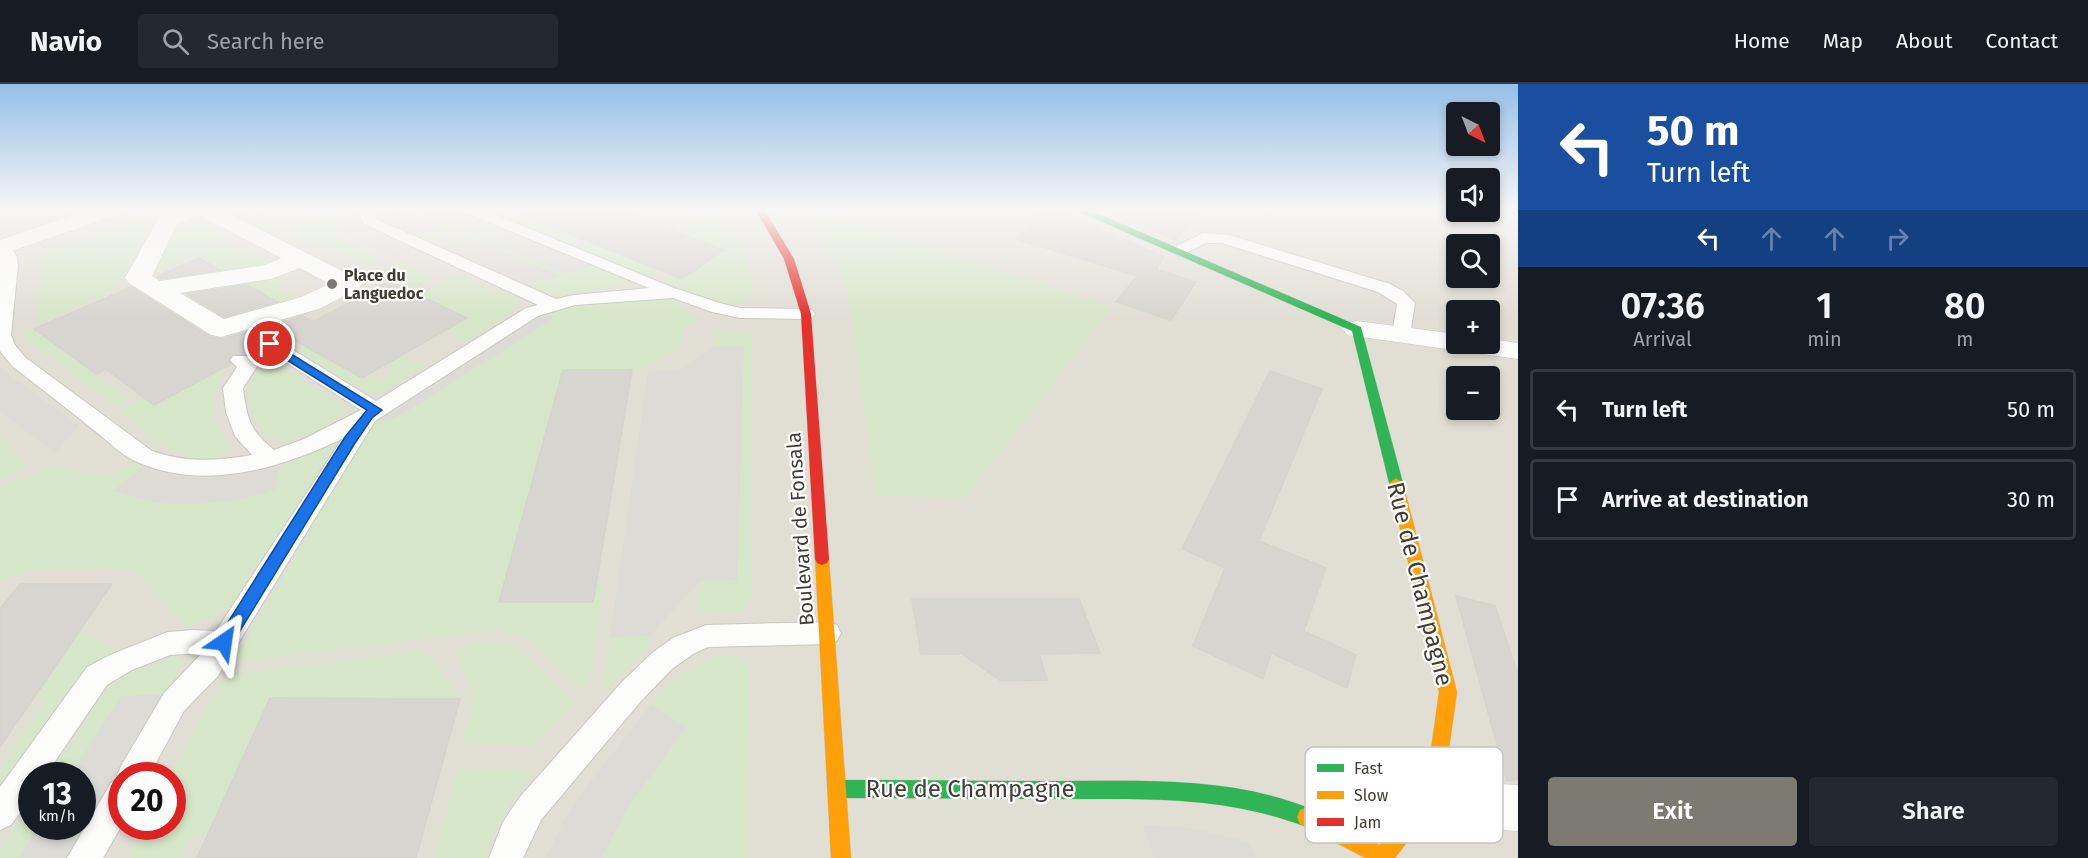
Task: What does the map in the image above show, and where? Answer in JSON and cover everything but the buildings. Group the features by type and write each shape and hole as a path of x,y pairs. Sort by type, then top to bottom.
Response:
{"street":[{"path":"155,245 138,278 220,329 309,303 349,284 269,245"},
{"name":"Boulevard de Fonsala","path":"784,245 799,284 806,314 841,858"},
{"path":"1165,245 1357,329 1446,341"},
{"path":"155,289 271,272 300,259"},
{"name":"Rue de Champagne","path":"1357,329 1448,692 1440,747"},
{"path":"1500,349 1518,351"},
{"name":"Rue de Champagne","path":"837,789 1177,790 1245,796 1305,817"},
{"path":"1503,806 1518,808"},
{"name":"Rue de Champagne","path":"1358,843 1383,857 1394,843"}],"lane":[{"path":"422,245 554,305"},
{"path":"558,245 718,308 740,312 806,314"},
{"path":"1179,251 1190,245"},
{"path":"1246,245 1384,288 1406,303 1401,335"},
{"path":"1,247 9,257 10,265 2,335 6,346 19,362 142,456 171,467 204,468 247,465 289,454 330,438 531,312 601,296 675,293"},
{"path":"270,344 372,413"},
{"path":"240,360 248,365 233,388 236,421 247,441 270,459"},
{"path":"140,762 174,702 204,673 372,413"},
{"path":"506,858 515,834 530,809 631,692 662,661 683,646 706,636 826,633"},
{"path":"0,814 97,676 123,662 168,644 193,641 224,642"},
{"path":"84,858 108,818"}],"shaded area":[{"path":"0,245 1446,245 1446,288 1500,288 1500,245 1518,245 1518,858 0,858"},
{"path":"368,245 408,245 414,248 395,258"},
{"path":"488,245 560,276 524,283 442,246"},
{"path":"497,245 548,245 594,264 565,274"},
{"path":"552,312 551,320 396,418 374,422 377,416 543,313"},
{"path":"716,346 744,346 737,580 699,581 650,636 610,637 648,372 679,370"},
{"path":"0,368 79,426 55,453 0,411"},
{"path":"144,466 176,476 201,478 243,474 280,466 274,490 236,500 195,504 157,503 113,491"},
{"path":"166,694 127,762 108,762 108,795 96,816 96,762 79,762 121,696"},
{"path":"651,705 686,727 628,807 601,858 546,858 566,816"},
{"path":"1143,825 1191,828 1248,842 1256,858 1154,858"},
{"path":"30,840 82,840 72,858 19,858"}],"green space":[{"path":"70,245 138,245 112,292 37,324 41,256"},
{"path":"164,245 224,245 242,255 251,251 271,262 256,269 168,280 160,275 205,262 191,254 158,270 152,266"},
{"path":"326,245 352,245 381,259 368,265"},
{"path":"487,245 497,245 565,274 594,264 628,281 623,286 557,296 524,283 558,276"},
{"path":"580,245 596,245 660,270 649,277 575,248"},
{"path":"711,245 740,245 744,254 752,284 751,296 747,303 725,303 663,281 672,275 683,279 723,250"},
{"path":"826,245 923,245 1111,307 966,497 876,496 848,295"},
{"path":"401,262 434,278 415,288 381,272"},
{"path":"458,274 505,296 511,293 517,301 510,313 465,341 445,331 466,318 418,295"},
{"path":"274,277 283,282 275,287 297,299 236,319 231,317 270,298 254,289 229,301 237,307 219,315 189,297 195,294 190,291"},
{"path":"655,297 672,300 692,315 693,324 685,324 678,350 638,370 563,370 499,602 593,602 596,583 601,585 603,588 589,684 580,688 527,637 496,630 241,661 234,659 374,422 396,418 551,320 552,312 580,304"},
{"path":"34,329 129,399 115,406 32,344 22,343 28,341 26,333"},
{"path":"715,332 752,333 751,599 747,605 737,611 704,613 697,605 699,581 737,580 743,346 714,346"},
{"path":"303,345 363,378 369,374 378,380 392,372 383,366 403,355 424,366 379,393 370,394 298,351"},
{"path":"266,357 343,406 344,413 318,430 299,438 288,441 266,436 251,414 247,390"},
{"path":"225,368 216,387 213,407 216,422 228,448 220,457 209,462 197,462 165,447 118,410 145,397 154,404"},
{"path":"0,434 28,467 0,479"},
{"path":"330,447 332,451 250,582 231,604 187,628 138,572 37,570 0,579 0,487 55,466 103,474 124,469 136,463 144,466 114,491 154,501 194,504 213,502 274,490 280,466"},
{"path":"78,633 90,633 119,655 31,762 18,762 18,778 0,800 0,767 47,697 34,697"},
{"path":"650,636 649,646 609,688 602,687 610,637"},
{"path":"472,643 505,644 518,648 576,703 537,742 530,746 462,744 474,689 456,658 458,651"},
{"path":"424,651 434,659 460,699 270,698 207,835 193,835 182,858 128,858 137,840 186,840 186,762 178,762 220,683 234,674"},
{"path":"731,655 743,659 750,670 747,858 601,858 628,807 686,727 651,705 676,678 686,671 706,660"},
{"path":"174,657 179,657 184,662 166,694 121,696 79,762 57,762 109,686 129,673"},
{"path":"458,768 535,771 505,811 493,834 486,858 434,858"},
{"path":"18,821 18,840 30,840 19,858 0,858 0,848"}],"traffic: fast":[{"path":"1163,245 1357,329 1396,483"},
{"path":"837,789 1188,791 1248,799 1278,806 1305,816"}],"traffic: slow":[{"path":"1396,483 1448,692 1440,747"},
{"path":"822,559 841,858"},
{"path":"1358,843 1384,858"},
{"path":"1383,857 1394,843"}],"traffic: jam":[{"path":"781,245 789,259 806,314 822,559"}],"place":[{"name":"Place du Languedoc","path":"332,284"}],"route":[{"path":"224,642 350,440 368,416 376,410 270,344"}]}
